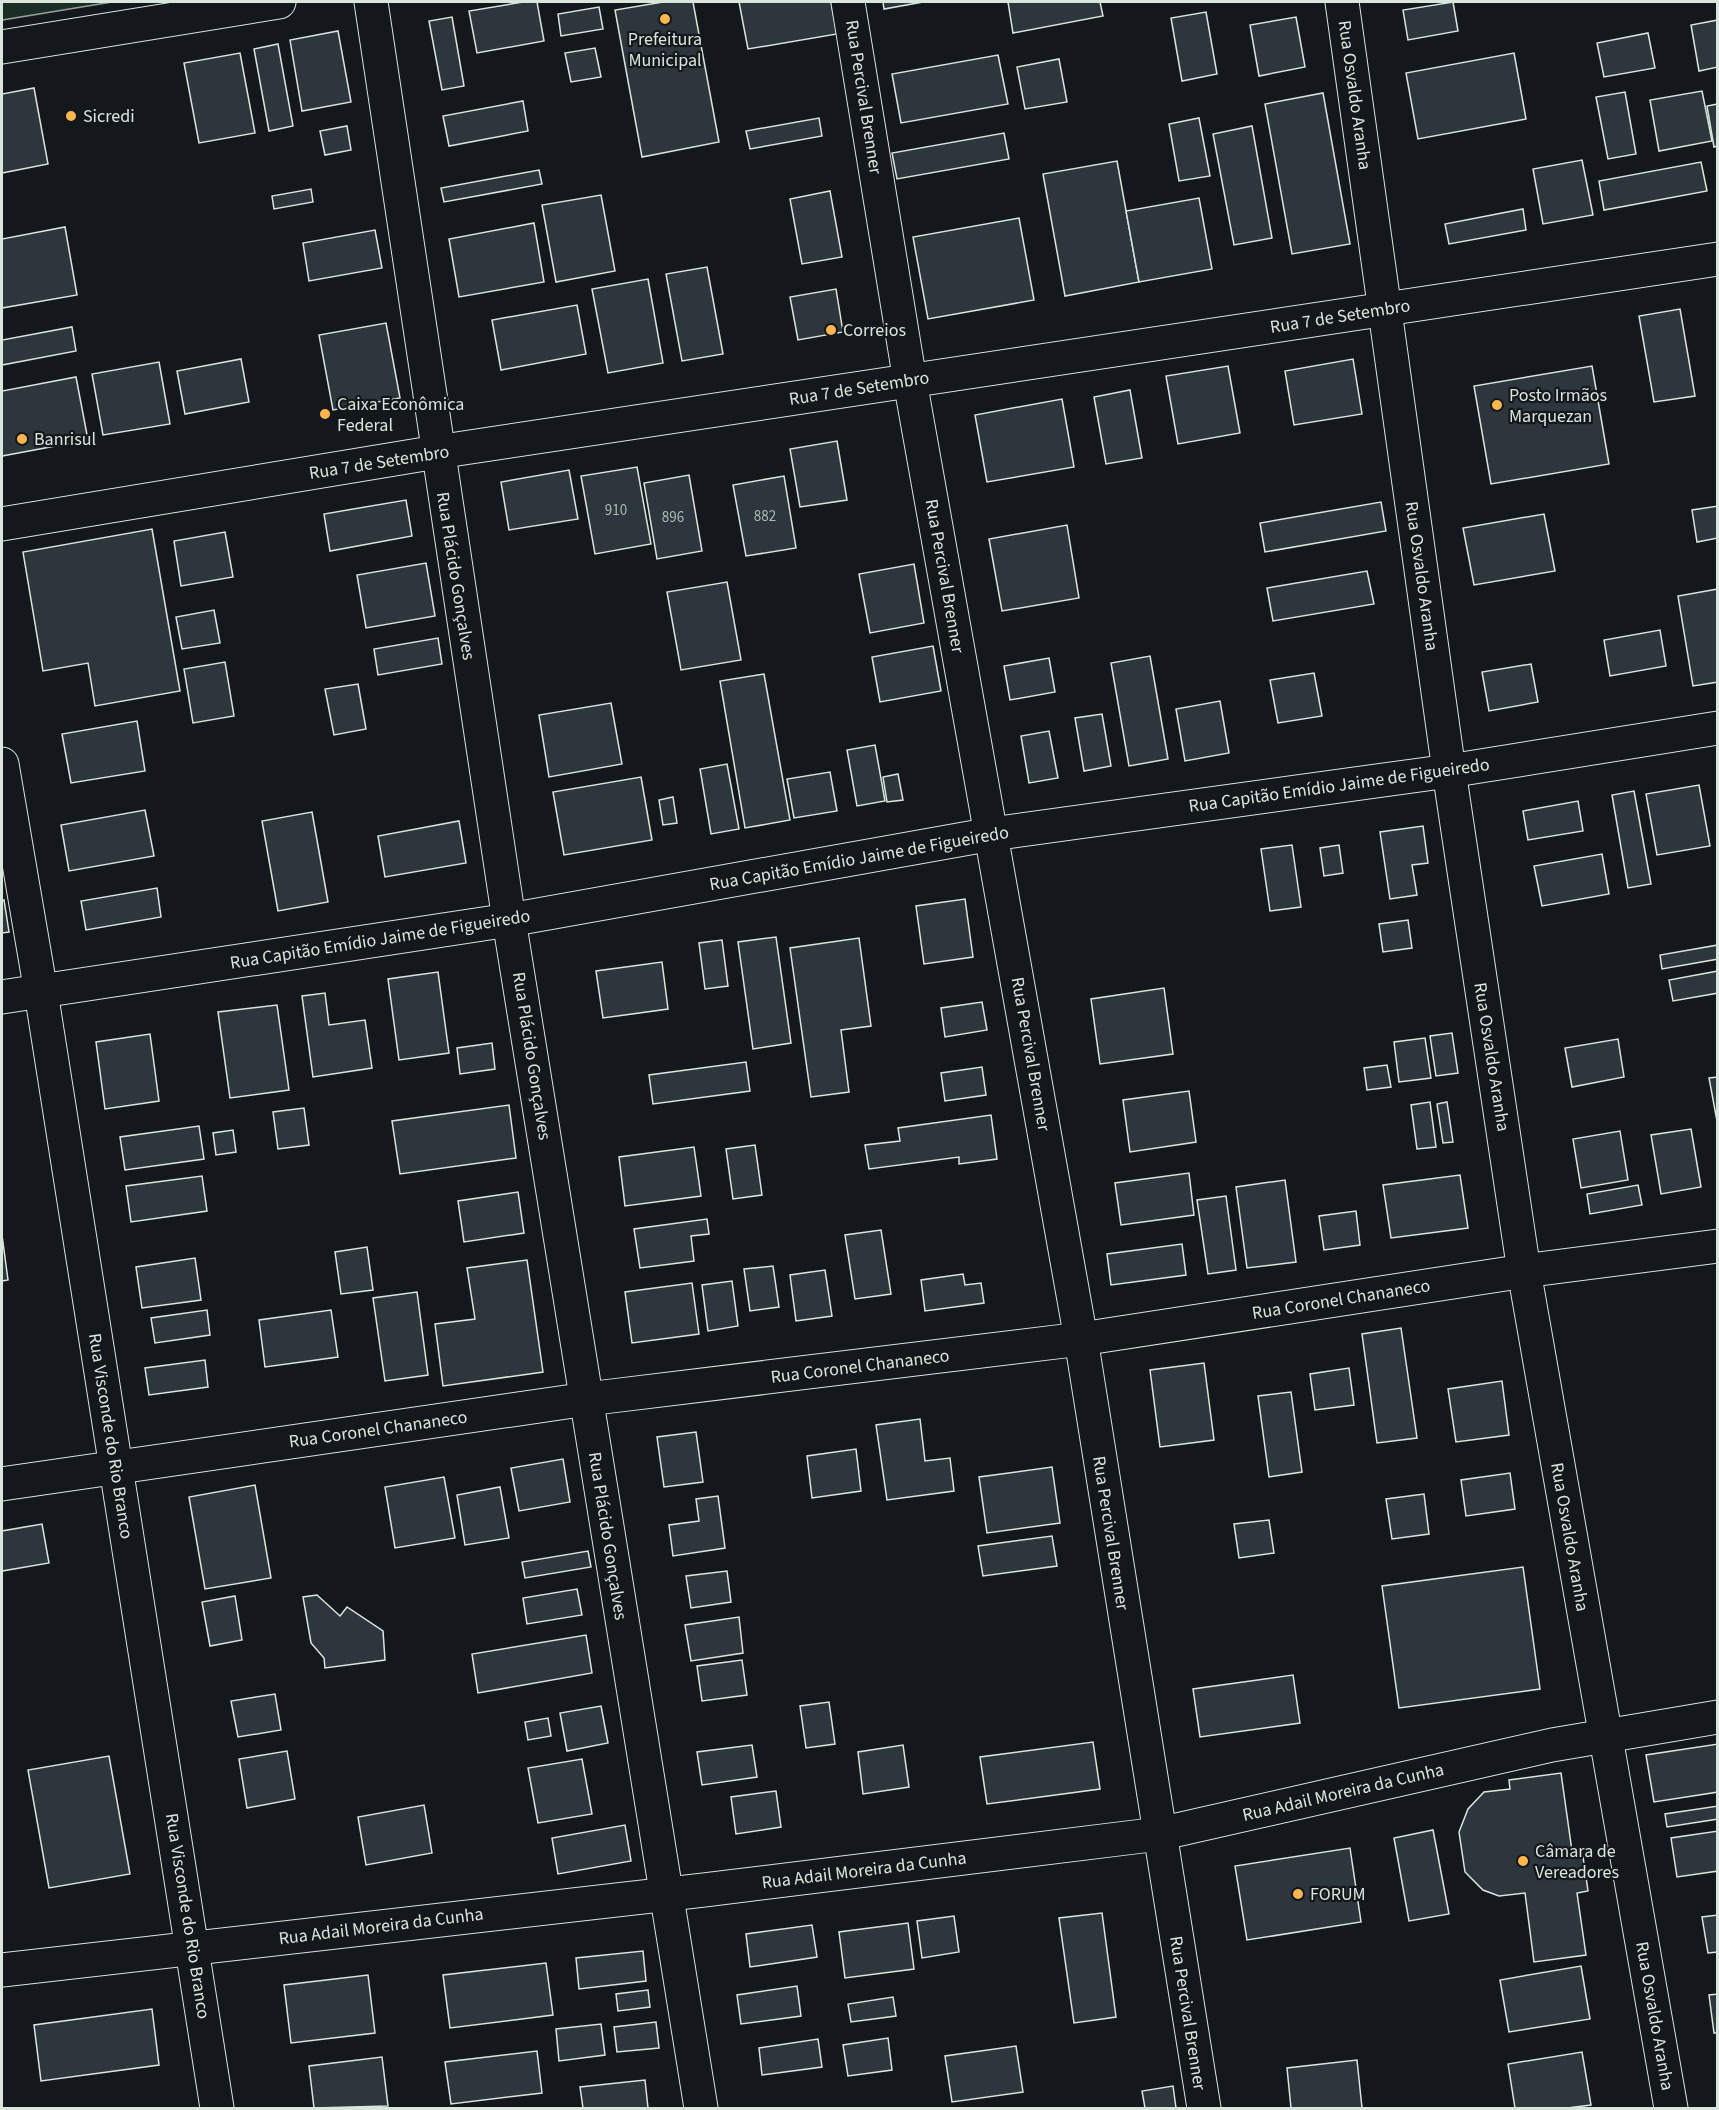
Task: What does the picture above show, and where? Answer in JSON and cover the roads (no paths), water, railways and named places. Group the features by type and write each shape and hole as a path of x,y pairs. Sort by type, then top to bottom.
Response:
{"street":[{"path":"2,47 279,2"},
{"name":"Rua Plácido Gonçalves","path":"371,2 509,920 701,2109"},
{"name":"Rua Percival Brenner","path":"848,2 910,381 993,834 1081,1339 1158,1834 1204,2109"},
{"name":"Rua Osvaldo Aranha","path":"1342,2 1449,771 1524,1271 1671,2109"},
{"name":"Rua 7 de Setembro","path":"2,524 437,452 1718,259"},
{"name":"Rua Capitão Emídio Jaime de Figueiredo","path":"2,998 509,920 993,834 1449,771 1718,728"},
{"name":"Rua Visconde do Rio Branco","path":"2,764 194,1948 217,2109"},
{"name":"Rua Coronel Chananeco","path":"2,1484 587,1399 1081,1339 1524,1271 1718,1246"},
{"name":"Rua Adail Moreira da Cunha","path":"2,1970 665,1895 1158,1834 1552,1746 1718,1717"}],"place":[{"name":"Prefeitura Municipal","path":"665,19"},
{"name":"Sicredi","path":"71,116"},
{"name":"Correios","path":"831,330"},
{"name":"Posto Irmãos Marquezan","path":"1497,405"},
{"name":"Caixa Econômica Federal","path":"325,414"},
{"name":"Banrisul","path":"22,439"},
{"name":"Câmara de Vereadores","path":"1523,1861"},
{"name":"FORUM","path":"1298,1894"}]}
